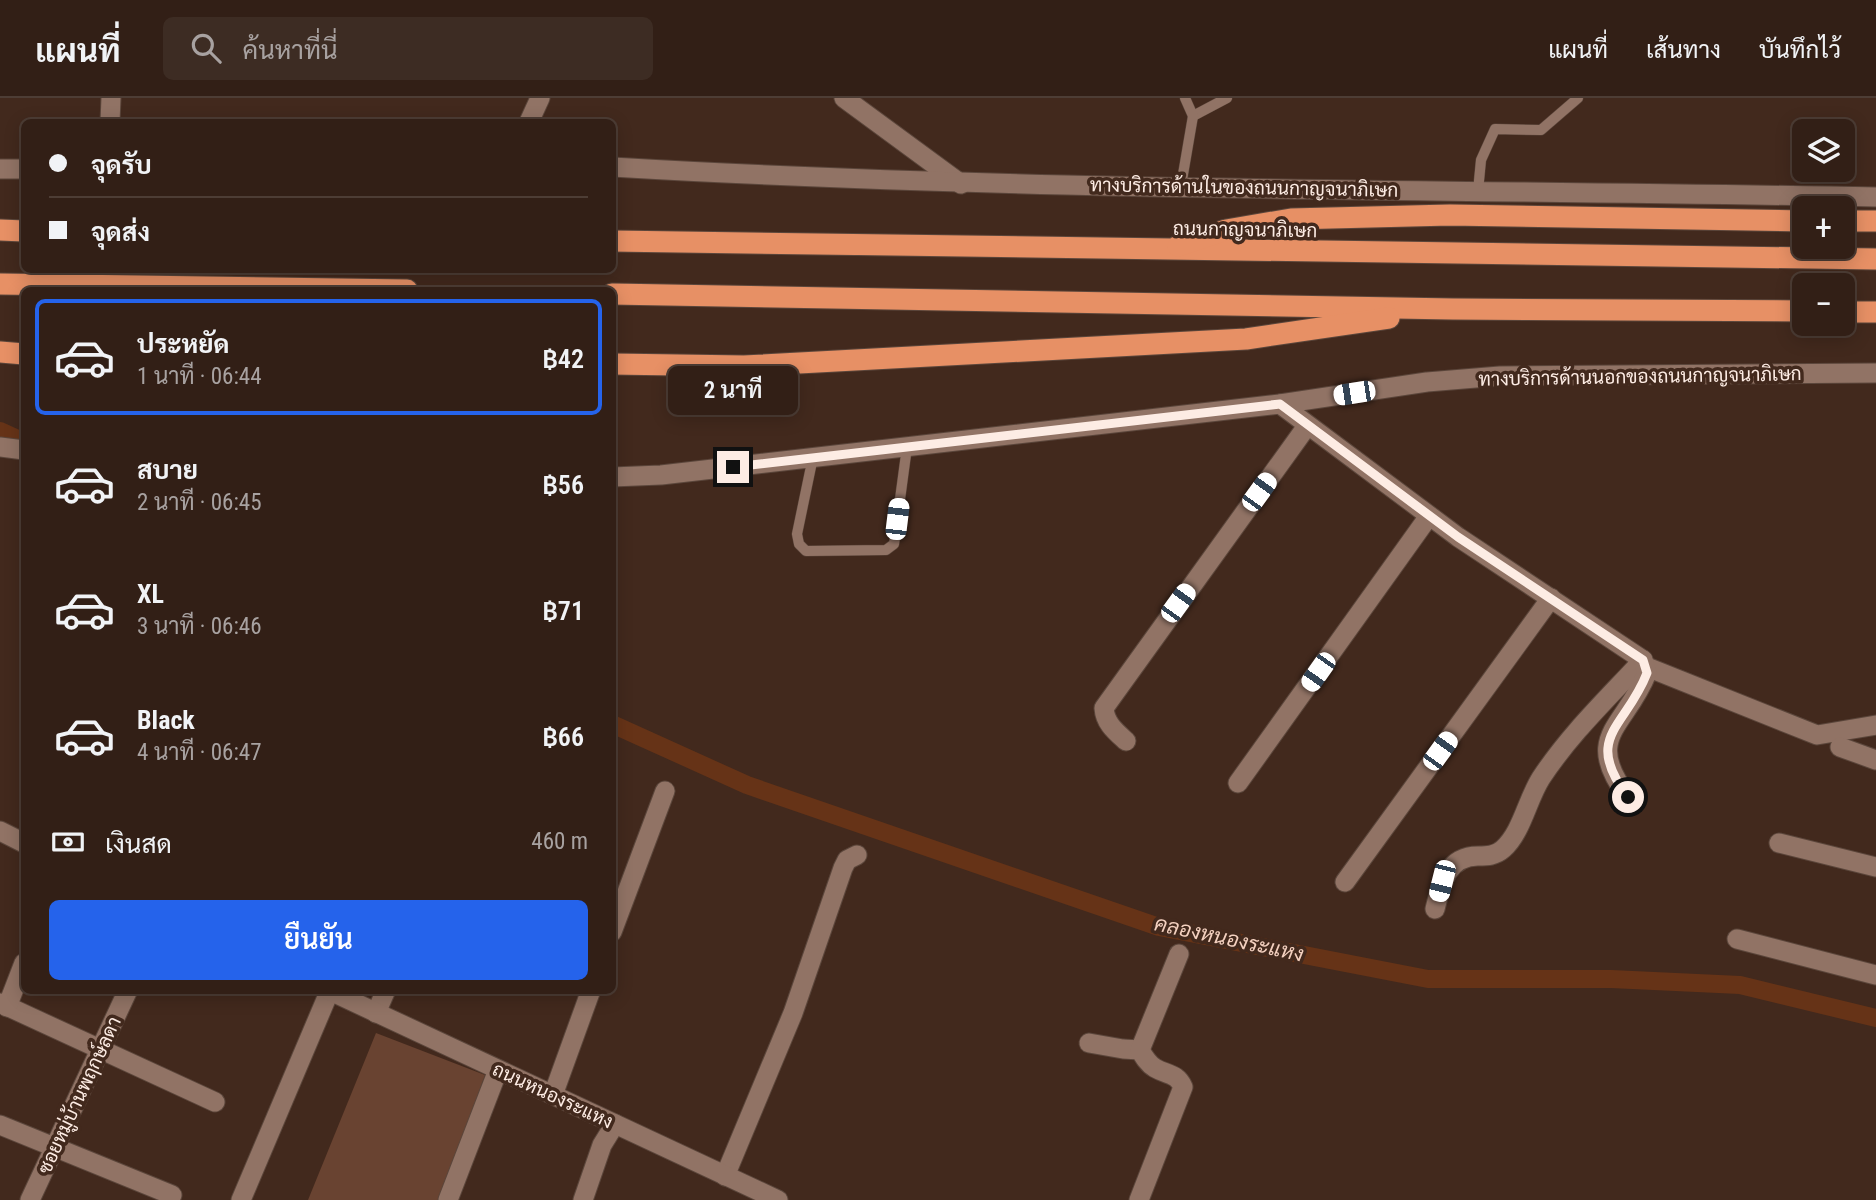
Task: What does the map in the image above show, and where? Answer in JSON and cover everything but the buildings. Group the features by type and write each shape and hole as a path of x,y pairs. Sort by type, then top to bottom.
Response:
{"highway":[{"path":"1163,251 1226,230 1291,219 1450,215 1792,221"},
{"path":"1855,221 1876,221"},
{"name":"ถนนกาญจนาภิเษก","path":"616,241 1163,251 1876,259"},
{"path":"0,284 225,287"},
{"path":"616,294 1453,309 1792,312"},
{"path":"616,364 744,366 1246,339 1453,309"},
{"path":"1855,312 1876,312"},
{"path":"0,352 21,354"}],"street":[{"path":"110,119 111,98"},
{"path":"530,119 540,98"},
{"path":"844,98 961,184"},
{"name":"ทางบริการด้านในของถนนกาญจนาภิเษก","path":"616,167 961,184 1876,197"},
{"path":"0,169 21,169"},
{"name":"ทางบริการด้านนอกของถนนกาญจนาภิเษก","path":"616,477 661,475 1280,404 1427,382 1500,376 1876,373"},
{"path":"1280,404 1429,516 1645,664 1818,735 1876,725"},
{"path":"1126,741 1105,717 1104,708 1307,426"},
{"path":"0,447 21,450"},
{"path":"1238,783 1429,516"},
{"path":"1345,882 1551,598"},
{"path":"1628,797 1613,776 1607,758 1609,743 1617,724 1643,684 1645,664"},
{"path":"1435,909 1442,881 1448,870 1466,856 1492,856 1501,851 1519,824 1539,782 1566,742 1645,664"},
{"path":"1840,747 1876,760"},
{"path":"616,921 664,791"},
{"path":"0,831 21,842"},
{"path":"1779,843 1876,867"},
{"path":"725,1176 793,1013 843,868 847,860 857,855"},
{"path":"1737,939 1876,975"},
{"path":"1140,1050 1178,954"},
{"path":"21,969 4,1005 215,1102"},
{"name":"ซอยหมู่บ้านพฤกษ์ลดา","path":"30,1200 126,994"},
{"path":"241,1200 328,994"},
{"name":"ถนนหนองระแหง","path":"335,994 778,1200"},
{"path":"376,1013 384,994"},
{"path":"553,1095 590,994"},
{"path":"1089,1043 1140,1050"},
{"path":"1139,1200 1183,1087 1173,1074 1156,1069 1147,1062 1140,1050"},
{"path":"448,1200 498,1069"},
{"path":"583,1200 602,1145 615,1124"},
{"path":"0,1125 172,1195"}],"lane":[{"path":"1181,186 1194,116 1185,98"},
{"path":"1194,116 1227,98"},
{"path":"1478,191 1481,160 1495,129 1541,130 1578,98"},
{"path":"813,457 797,534 799,544 806,551 886,550 894,544 906,447"}],"shaded area":[{"path":"376,1033 485,1075 440,1200 308,1200"}],"waterway":[{"name":"คลองหนองระแหง","path":"0,431 21,441"},
{"name":"คลองหนองระแหง","path":"616,726 747,785 1159,927 1428,979 1611,979 1740,985 1876,1018"}],"route":[{"path":"733,467 1280,404 1458,537 1643,660 1647,673 1643,684 1617,724 1609,743 1607,758 1613,776 1628,797"}]}
